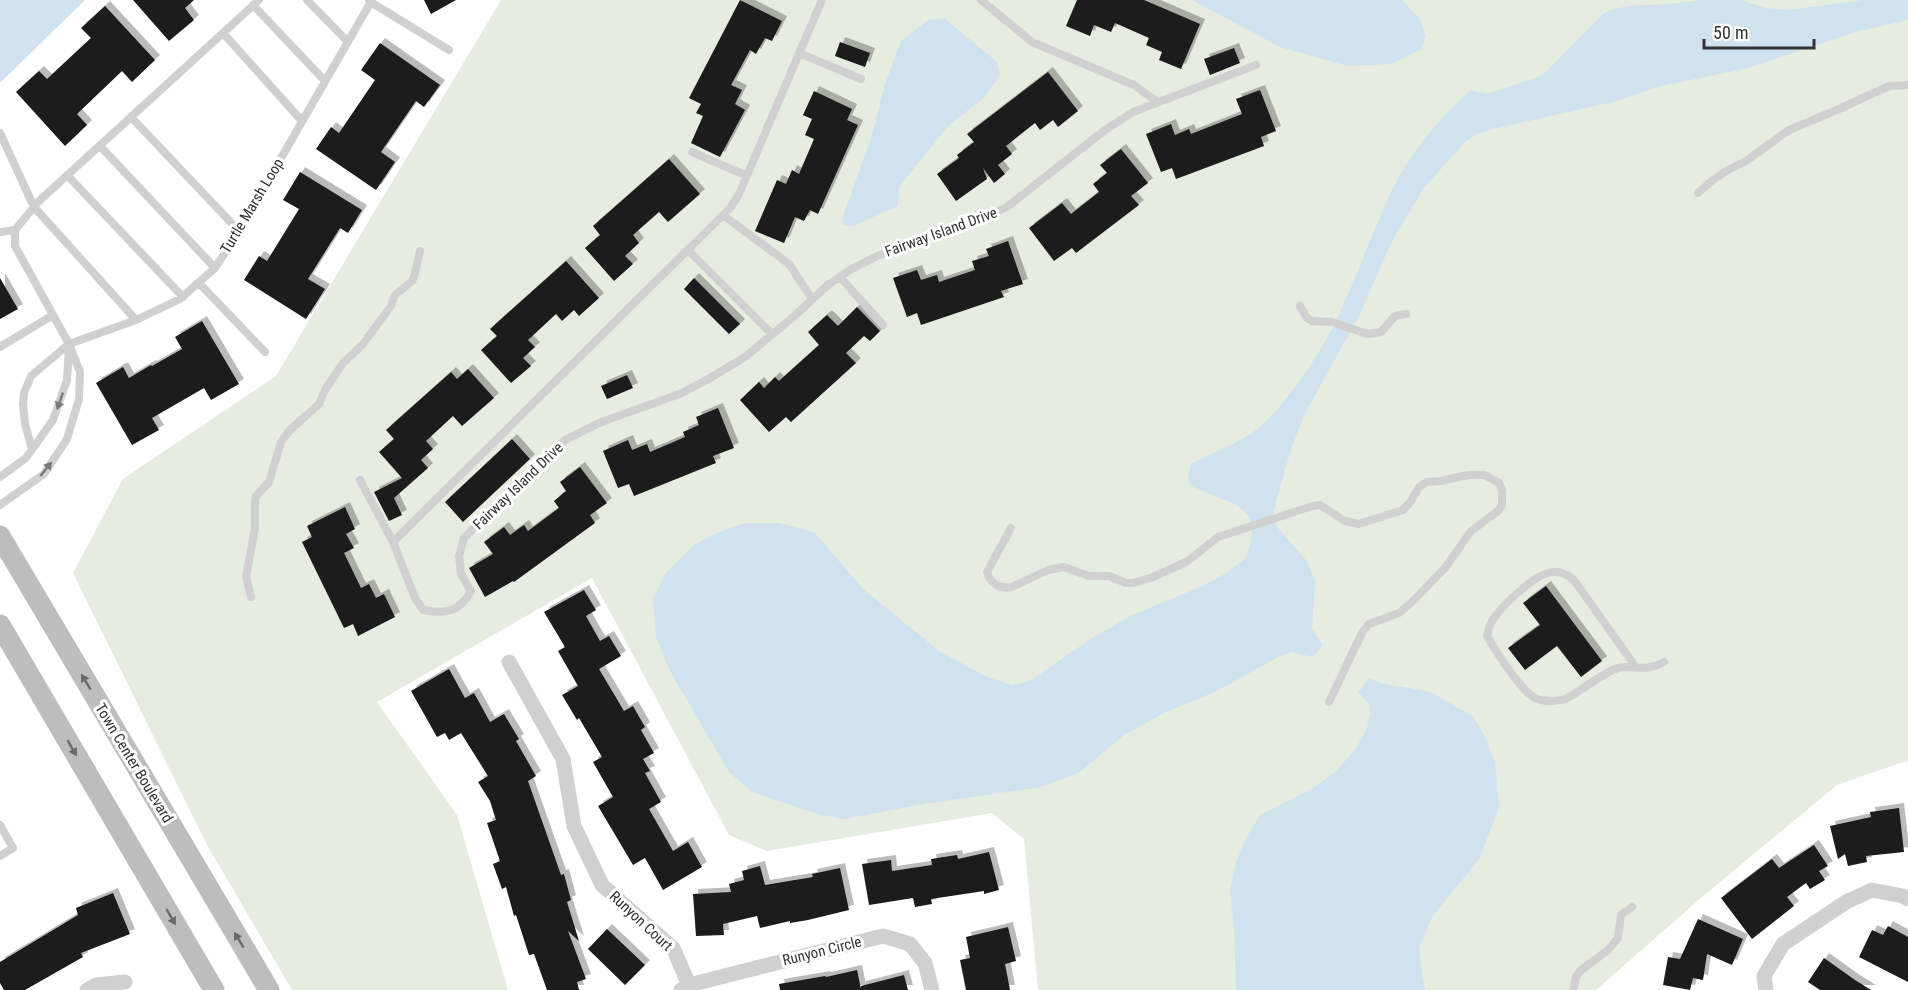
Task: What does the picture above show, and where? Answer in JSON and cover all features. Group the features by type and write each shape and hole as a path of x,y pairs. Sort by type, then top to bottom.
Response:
{"main road":[{"name":"Town Center Boulevard","path":"0,536 269,990"},
{"path":"0,626 214,990"}],"street":[{"name":"Runyon Court","path":"508,662 563,759 574,826 602,885 673,948 687,988"},
{"path":"1766,990 1764,976 1783,944 1846,902 1872,890 1908,899"},
{"name":"Runyon Circle","path":"687,988 883,936 909,944 925,963 932,990"},
{"path":"87,990 96,985 125,982"}],"lane":[{"path":"307,0 348,42"},
{"path":"393,542 731,207 747,176 822,0"},
{"path":"981,0 1032,42 1134,85 1156,101"},
{"path":"370,1 449,50"},
{"name":"Turtle Marsh Loop","path":"69,344 136,320 183,297 215,268 303,121 370,1"},
{"path":"0,505 44,474 67,439 79,399 80,372 69,344 15,246 15,230 34,207 67,175 256,3 325,81"},
{"path":"223,33 303,121"},
{"path":"799,53 861,79"},
{"name":"Fairway Island Drive","path":"360,480 393,542 415,598 423,610 437,613 451,610 465,603 471,591 461,574 459,556 464,538 565,440 599,423 682,393 745,357 828,285 877,256 971,224 1007,207 1106,130 1133,112 1156,101 1256,65"},
{"path":"1698,193 1726,171 1746,161 1789,130 1889,86 1908,85"},
{"path":"131,117 239,231"},
{"path":"0,133 34,207 136,320"},
{"path":"100,146 215,268"},
{"path":"692,152 747,176"},
{"path":"67,175 183,297"},
{"path":"723,215 789,264 812,299"},
{"path":"0,232 15,230"},
{"path":"688,250 772,334"},
{"path":"251,597 246,577 255,528 256,496 268,482 281,442 289,431 319,404 325,390 343,363 363,344 391,306 395,295 412,281 420,251"},
{"path":"840,277 883,325"},
{"path":"199,283 266,352"},
{"path":"1300,306 1307,318 1312,321 1332,322 1367,334 1381,332 1395,316 1406,314"},
{"path":"0,347 53,315"},
{"path":"0,477 26,458 54,420 67,380 69,344"},
{"path":"32,449 23,404 24,393 31,376 69,344"},
{"path":"1011,528 987,572 994,585 1006,588 1048,570 1064,567 1089,576 1109,576 1133,584 1176,568 1218,537 1312,506 1320,505 1345,521 1359,524 1403,510 1422,483 1468,475 1485,475 1493,478 1503,490 1502,505 1471,531 1445,568 1411,603 1399,613 1369,624 1363,631 1329,702"},
{"path":"1635,666 1574,580 1564,573 1549,573 1535,580 1501,609 1490,624 1487,636 1516,679 1534,697 1551,701 1565,699 1600,675 1620,668 1635,666 1650,668 1664,662"},
{"path":"0,825 13,848 0,856"},
{"path":"1572,990 1580,971 1608,950 1618,938 1621,915 1632,907"}],"shaded area":[{"path":"501,0 1908,0 1908,763 1906,761 1837,785 1702,897 1596,990 1038,990 1024,839 992,813 767,851 729,835 592,578 377,702 457,815 508,990 292,990 207,845 73,573 123,479 276,376"}],"water":[{"path":"0,0 85,0 0,83"},
{"path":"1192,0 1402,0 1420,19 1426,37 1420,50 1391,64 1348,66 1280,47"},
{"path":"1700,0 1741,0 1766,8 1789,10 1863,0 1908,0 1908,20 1855,32 1748,68 1657,87 1613,102 1493,129 1477,134 1465,142 1424,188 1392,241 1358,318 1305,413 1291,449 1273,513 1277,527 1306,560 1315,581 1312,629 1323,645 1313,657 1292,652 1280,656 1217,691 1166,712 1124,735 1080,772 1041,787 924,804 844,819 817,814 752,792 729,772 670,671 656,637 653,598 666,573 694,545 719,532 745,523 779,523 814,532 863,589 939,651 987,677 1012,685 1030,681 1089,640 1130,616 1200,587 1223,575 1246,558 1252,529 1248,515 1237,505 1191,486 1188,478 1191,464 1258,429 1293,390 1332,330 1378,221 1403,170 1443,117 1471,90 1486,94 1536,78 1547,71 1604,13 1629,6"},
{"path":"944,18 997,62 1000,75 985,97 949,125 899,187 898,206 853,226 844,225 842,219 872,135 885,84 901,41 928,20"},
{"path":"1369,678 1380,683 1431,692 1474,717 1495,762 1499,808 1479,859 1433,916 1419,947 1426,990 1236,990 1230,893 1234,868 1245,840 1260,815 1313,788 1336,771 1355,750 1367,729 1370,712 1369,703 1358,693"}],"building":[{"path":"133,0 194,0 185,8 194,20 169,41"},
{"path":"424,0 456,0 431,14"},
{"path":"740,0 782,21 772,41 765,38 756,54 750,50 731,85 742,90 735,104 745,110 720,157 691,143 703,116 696,113 701,104 689,98"},
{"path":"1077,0 1144,0 1200,24 1181,69 1159,60 1162,52 1146,45 1149,38 1115,23 1111,32 1094,25 1090,36 1066,26"},
{"path":"105,6 155,60 132,82 122,71 77,114 87,125 65,146 16,92 39,71 47,79 91,38 81,28"},
{"path":"840,42 870,53 865,67 835,56"},
{"path":"380,43 440,85 424,107 416,101 381,152 395,162 376,190 316,149 331,127 339,133 375,80 361,70"},
{"path":"1234,48 1240,63 1210,75 1204,59"},
{"path":"1048,72 1078,111 1058,127 1053,120 1040,130 1035,123 1006,146 1012,154 998,165 1005,174 994,183 983,168 987,179 956,201 937,174 959,158 957,155 974,142 967,134"},
{"path":"1260,90 1276,131 1261,137 1264,146 1176,179 1172,168 1161,172 1146,134 1171,124 1175,135 1189,129 1191,134 1242,114 1236,99"},
{"path":"814,91 852,109 847,120 858,125 818,214 810,210 804,221 795,217 784,243 755,231 777,180 786,184 792,170 799,174 814,139 805,135 812,119 803,115"},
{"path":"1121,149 1148,183 1131,196 1139,205 1076,253 1072,248 1054,261 1029,228 1062,203 1071,214 1099,192 1093,184 1107,173 1100,165"},
{"path":"669,159 700,194 668,222 659,212 633,235 639,243 625,256 633,264 614,281 585,248 600,235 593,226"},
{"path":"300,172 362,210 348,233 340,228 308,279 325,289 306,319 244,280 259,256 267,261 299,209 283,200"},
{"path":"1008,241 1023,284 1001,291 1004,297 921,325 917,313 907,317 893,278 917,270 921,280 937,275 939,282 975,270 972,261 989,256 986,249"},
{"path":"566,261 599,298 579,316 574,310 562,321 556,314 528,340 535,347 523,358 531,366 511,383 481,350 497,336 490,329"},
{"path":"0,278 18,309 0,319"},
{"path":"694,278 740,324 729,334 684,289"},
{"path":"857,307 880,331 870,341 864,336 846,353 856,363 791,422 786,417 769,432 740,400 759,382 764,388 775,377 779,381 819,345 808,332 827,315 838,326"},
{"path":"202,321 239,384 211,400 204,388 152,418 159,430 132,445 96,383 123,367 129,378 182,349 175,337"},
{"path":"468,369 494,398 462,426 453,416 426,441 433,449 421,460 428,468 394,498 402,515 389,521 374,492 402,478 379,452 394,439 386,430 451,372 457,379"},
{"path":"627,375 633,388 607,399 601,386"},
{"path":"718,408 734,448 713,456 716,463 634,496 629,484 618,488 603,451 628,440 632,450 647,444 650,452 685,437 683,432 699,425 696,417"},
{"path":"512,439 530,459 463,522 445,502"},
{"path":"580,467 607,503 590,515 595,523 514,582 485,597 469,568 493,554 484,542 504,527 510,535 524,525 528,531 559,508 554,501 566,491 560,482"},
{"path":"345,507 355,529 346,534 354,548 344,553 361,588 369,584 376,598 384,594 395,617 358,636 353,624 344,628 302,542 312,537 307,526"},
{"path":"1546,586 1602,661 1581,677 1557,646 1525,670 1508,648 1540,625 1523,603"},
{"path":"584,590 596,610 586,616 600,641 609,636 621,656 599,669 624,711 633,706 645,727 641,730 654,753 643,759 650,771 645,773 661,802 649,809 673,851 688,842 702,867 663,890 645,858 633,865 598,806 613,797 593,762 602,757 579,718 577,720 562,695 578,686 558,651 565,647 544,612"},
{"path":"449,669 465,698 474,693 490,722 504,714 519,739 516,741 536,776 528,781 561,875 564,874 571,900 567,902 579,941 568,931 586,979 577,982 579,990 547,990 534,954 529,955 506,887 502,889 493,864 500,861 487,823 496,820 490,801 478,782 488,776 461,733 449,740 445,733 437,737 411,691"},
{"path":"1899,808 1904,852 1866,856 1867,862 1848,866 1845,854 1838,859 1830,826 1871,817 1870,812"},
{"path":"1814,845 1828,866 1819,871 1825,880 1810,889 1806,883 1787,897 1794,906 1752,939 1721,898 1772,859 1779,868"},
{"path":"989,852 999,890 984,894 984,891 931,899 932,904 915,907 913,898 869,905 862,864 891,860 892,871 932,865 931,859 957,855 958,859"},
{"path":"760,866 765,885 813,877 812,874 840,868 849,910 760,928 757,916 723,924 724,935 696,936 693,894 731,892 729,884 744,880 742,871"},
{"path":"113,893 130,934 81,953 83,957 25,990 4,990 0,983 0,962 78,915 76,908"},
{"path":"1698,919 1743,939 1732,965 1707,954 1703,980 1693,978 1690,990 1663,985 1668,957 1680,959"},
{"path":"1888,926 1908,937 1908,982 1859,957 1872,930 1883,935"},
{"path":"1008,927 1016,961 1005,964 1010,990 966,990 960,960 970,958 966,937"},
{"path":"607,929 645,965 625,985 588,949"},
{"path":"1824,958 1871,990 1820,990 1808,982"},
{"path":"857,970 861,989 861,986 904,975 908,990 780,990 779,984"}]}
